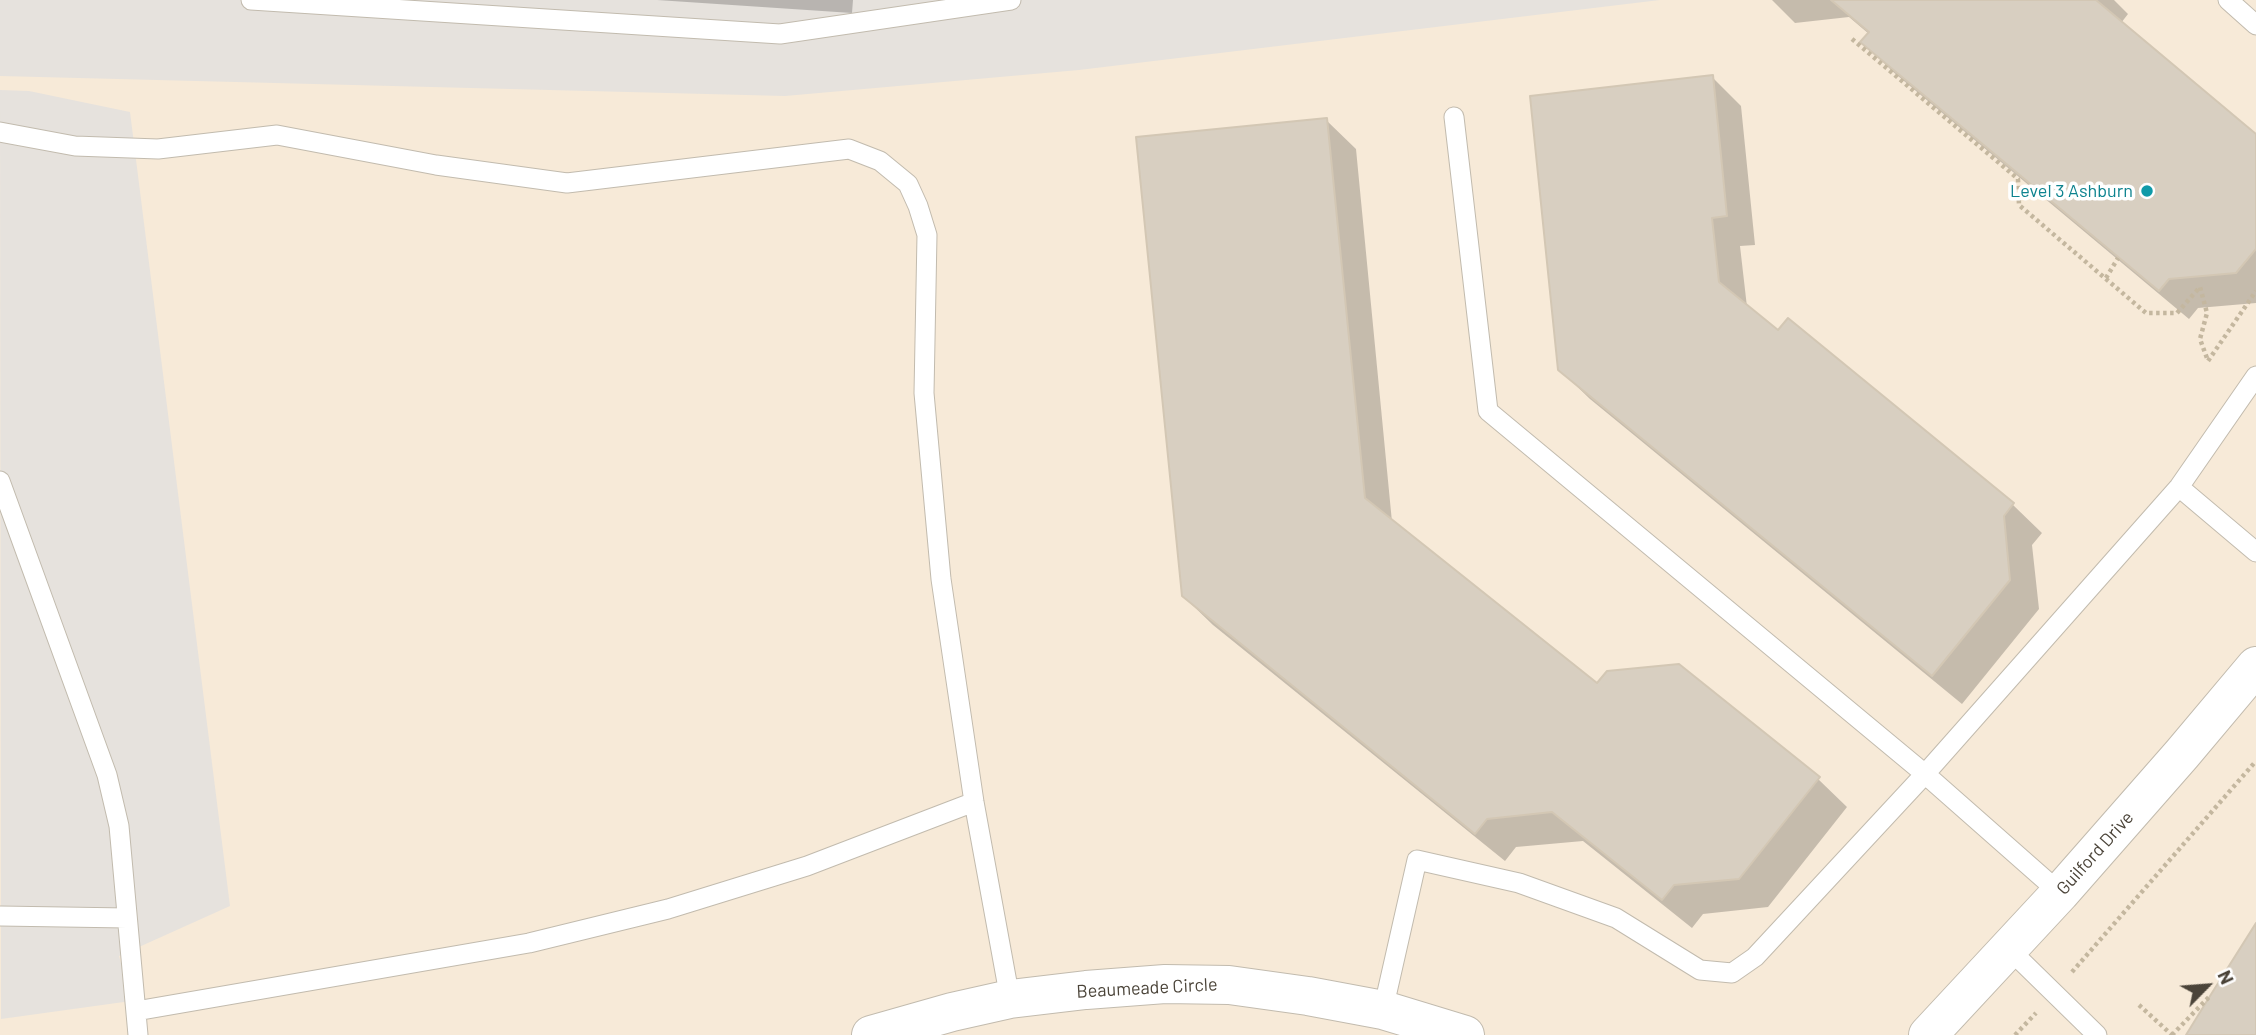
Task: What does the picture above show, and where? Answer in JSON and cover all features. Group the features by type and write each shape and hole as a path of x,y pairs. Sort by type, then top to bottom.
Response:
{"street":[{"name":"Guilford Drive","path":"1928,1035 2060,893 2256,666"},
{"name":"Beaumeade Circle","path":"871,1035 1010,999 1165,984 1229,985 1308,996 1383,1010 1465,1035"}],"lane":[{"path":"251,0 780,34 1011,0"},
{"path":"2228,0 2256,25"},
{"path":"1454,117 1488,411 1925,774 2060,893"},
{"path":"0,132 75,146 158,149 277,135 436,165 567,183 849,149 880,162 908,184 927,236 924,393 941,579 974,802 1010,999"},
{"path":"1383,1010 1418,860 1520,883 1616,918 1700,970 1732,973 1755,957 1925,774 2179,487 2256,376"},
{"path":"0,481 107,775 119,826 138,1035"},
{"path":"2179,487 2256,552"},
{"path":"136,1011 529,943 655,912 807,866 974,802"},
{"path":"0,916 127,918"},
{"path":"2009,948 2096,1035"}],"path":[{"path":"1852,39 2018,179 2019,205 2146,313 2177,313 2200,287 2207,313 2200,339 2208,361 2256,291"},
{"path":"2106,278 2118,257"},
{"path":"2015,1035 2256,761"},
{"path":"2139,1005 2172,1035 2210,996"}],"shaded area":[{"path":"0,0 2256,0 2256,1035 0,1035"},
{"path":"0,0 1660,0 1079,70 785,96 0,76"},
{"path":"0,90 29,91 130,112 230,906 119,956 131,1001 1,1019"}],"building":[{"name":"Level 3 Ashburn","path":"1831,0 2096,0 2256,134 2256,249 2236,273 2169,279 2159,291 1860,42 1869,32"},
{"path":"1713,75 1727,216 1712,218 1719,282 1778,330 1788,318 2014,503 2004,516 2010,580 1932,676 1558,370 1530,96"},
{"path":"1327,118 1365,498 1597,683 1607,671 1679,664 1820,777 1739,879 1674,885 1662,900 1552,812 1487,819 1475,834 1182,596 1136,137"},
{"path":"2256,923 2256,1035 2186,1035 2210,996"}],"place":[{"name":"Level 3 Ashburn","path":"2147,191"}]}
